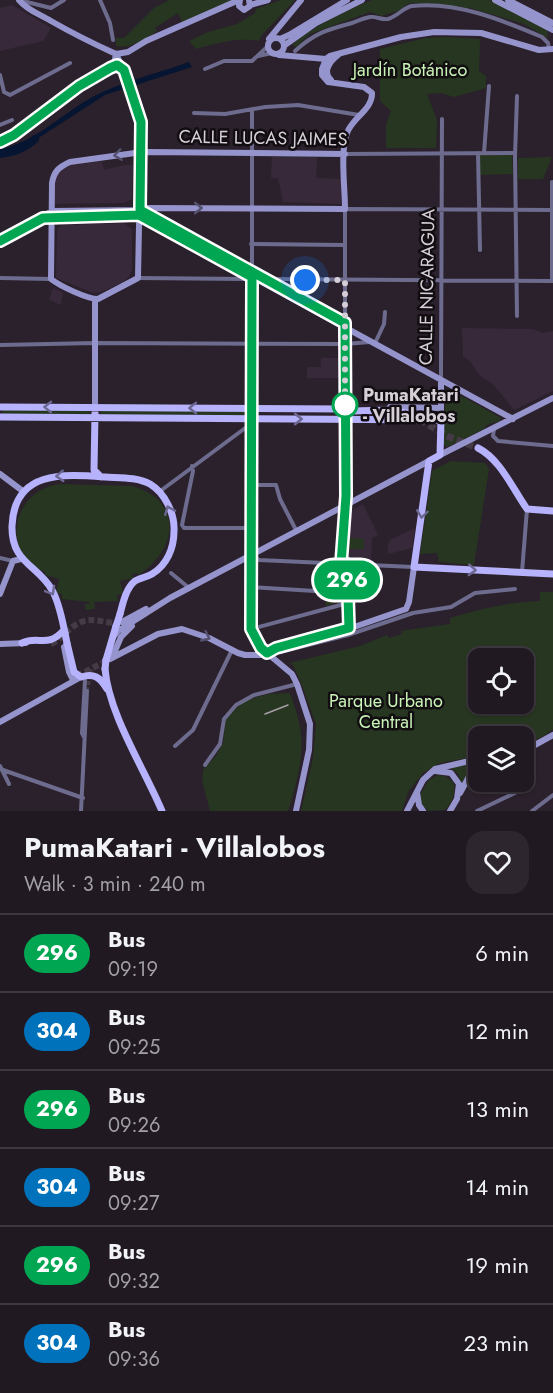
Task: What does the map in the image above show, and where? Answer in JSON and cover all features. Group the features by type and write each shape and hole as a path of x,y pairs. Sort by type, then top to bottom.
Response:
{"main road":[{"path":"19,0 33,12 116,54 125,71 139,118 138,278 95,300"},
{"path":"116,54 128,52 146,41 239,0 239,6 244,10"},
{"path":"244,10 250,2 268,0"},
{"path":"268,44 301,0"},
{"path":"268,44 273,38 289,36 348,0"},
{"path":"274,54 281,53 285,46 316,23 362,0"},
{"path":"495,0 553,30"},
{"path":"507,0 553,23"},
{"path":"225,7 244,10"},
{"path":"278,28 279,38 285,46 313,59 326,59 335,53 401,37 434,32 481,33 539,50 551,49"},
{"path":"268,44 274,54"},
{"path":"334,82 329,79 326,71 331,61 344,51"},
{"path":"125,71 128,52"},
{"path":"274,54 297,53"},
{"path":"110,68 114,64 116,54"},
{"path":"140,213 144,208 345,209 346,134 371,101 372,93 364,87 324,79 322,69 313,59"},
{"path":"322,69 326,59"},
{"path":"0,142 14,135 79,86 110,68 117,65 125,71"},
{"name":"CALLE LUCAS JAIMES","path":"52,214 54,174 60,167 70,162 140,152 345,154"},
{"path":"0,241 52,214 140,213 513,419"},
{"path":"52,214 51,279 95,300"},
{"path":"87,477 94,470 95,300"},
{"name":"CALLE NICARAGUA","path":"440,455 443,380"},
{"path":"112,639 118,631 170,598 553,398"},
{"path":"0,407 441,408"},
{"path":"252,408 252,420"},
{"path":"345,409 351,411 392,410 411,414"},
{"path":"345,409 345,419"},
{"path":"0,417 441,420"},
{"path":"478,448 489,454 526,509 553,511"},
{"path":"109,659 158,634 175,629 194,631 245,655 277,653 406,609 409,602 429,462"},
{"path":"94,470 101,477"},
{"path":"0,474 24,492"},
{"path":"77,679 72,670 51,589 21,559 13,541 12,529 17,504 24,492 34,483 51,476 139,480 151,485 159,492 168,506 174,523 170,554 163,566 151,575 135,581 127,593 120,621 112,639 109,659"},
{"path":"251,555 251,629 261,648 267,653"},
{"path":"0,594 13,561 21,559"},
{"path":"414,567 553,574"},
{"path":"162,811 119,717 105,669 119,641 127,631 166,604 170,598"},
{"path":"120,621 163,602"},
{"path":"22,643 51,640 64,632"},
{"path":"0,644 51,644"},
{"path":"277,653 297,684 311,732 296,811"},
{"path":"5,719 77,679 90,675 99,678 113,699"},
{"path":"534,745 553,735"},
{"path":"407,811 423,780 431,772 439,767 468,761"},
{"path":"431,772 439,770 451,773 459,784 457,799"},
{"path":"450,810 468,779"},
{"path":"417,791 418,805 423,811"}],"street":[{"path":"19,0 51,8 64,0"},
{"path":"100,0 110,23 113,40"},
{"path":"297,53 307,39 318,33 367,18 387,19 398,15 408,7 421,6 464,10 489,16 542,37 551,49"},
{"path":"205,69 224,61 252,61 268,44"},
{"path":"258,56 274,54"},
{"path":"0,75 4,92 10,95 70,63"},
{"path":"484,153 489,86"},
{"path":"516,96 517,316"},
{"path":"194,113 225,114 265,107 298,105 359,115"},
{"path":"252,110 252,408"},
{"name":"CALLE NICARAGUA","path":"442,119 443,380"},
{"path":"0,125 12,120"},
{"path":"478,153 480,250"},
{"name":"CALLE LUCAS JAIMES","path":"345,154 515,153"},
{"path":"265,281 552,281 552,182"},
{"path":"345,409 345,209 553,210"},
{"path":"252,244 344,245"},
{"path":"138,278 246,279 252,274"},
{"path":"0,278 51,279"},
{"path":"0,345 345,344 373,341 384,324 385,312"},
{"path":"341,564 346,505 345,419"},
{"path":"159,492 252,420"},
{"path":"252,420 251,555 259,560 414,567"},
{"path":"494,429 493,435 498,441 553,446"},
{"path":"192,466 193,471 182,525 184,528 251,528"},
{"path":"251,485 276,485 280,500 296,531"},
{"path":"522,573 526,509"},
{"path":"0,558 13,561"},
{"path":"347,564 349,628"},
{"path":"171,573 189,588"},
{"path":"250,587 347,593"},
{"path":"277,653 348,634 413,613 451,607 475,594 515,589"},
{"path":"251,629 348,603"},
{"path":"175,746 193,730 232,650"},
{"path":"77,679 85,680 82,733 84,738"},
{"path":"205,765 220,744 224,719 236,705 254,695 297,684"},
{"path":"81,811 87,691"},
{"path":"1,768 82,798"},
{"path":"1,768 9,784"},
{"path":"477,811 517,792"},
{"path":"532,811 553,795"}],"shaded area":[{"path":"12,5 51,28 43,41 0,51 0,8"},
{"path":"272,157 317,157 316,178 341,179 341,204 283,202 278,178 271,178"},
{"path":"102,161 104,170 133,165 132,199 124,203 53,204 53,184 56,176 62,170 69,166"},
{"path":"124,223 132,229 132,270 123,282 101,292 93,293 56,278 59,227"},
{"path":"53,288 63,292 61,305 49,300"},
{"path":"462,328 532,329 543,333 553,331 553,391 514,410 493,384 479,375 470,361 463,357"},
{"path":"321,358 340,358 340,378 307,378 307,367 321,367"},
{"path":"363,504 378,535 372,538 371,561 347,560 345,558 350,511"},
{"path":"415,528 412,548 388,554 390,540"}],"green space":[{"path":"169,0 235,0 183,25 178,13 155,28 157,31 143,40 132,45 116,46 116,38 124,38 154,8"},
{"path":"281,0 295,0 259,41 235,40 196,49 189,41 208,32 237,24 255,13 256,9"},
{"path":"372,0 490,0 547,30 548,38 524,24 470,8 409,3 398,11 381,16 370,12 310,34 296,47 292,45 310,31"},
{"name":"Jardín Botánico","path":"426,38 480,39 479,71 486,76 486,88 454,97 441,93 427,94 437,120 436,148 386,148 386,124 391,111 380,101 380,49"},
{"path":"480,155 512,155 513,174 480,175"},
{"path":"552,157 543,179 518,179 518,158"},
{"path":"446,389 501,418 500,421 489,424 484,429 447,447 443,444"},
{"path":"3,410 88,410 90,413 2,414"},
{"path":"102,410 245,411 246,413 244,416 102,415 100,413"},
{"path":"451,461 485,463 489,469 474,565 439,562 437,553 420,554 432,471"},
{"path":"59,484 132,486 149,493 160,502 167,514 170,526 161,553 138,575 137,573 132,574 133,578 120,581 123,594 117,595 118,601 94,602 95,609 85,610 85,604 90,602 62,599 62,594 56,593 59,579 45,575 45,572 31,564 21,552 17,539 17,524 22,510 30,498 43,489"},
{"path":"349,538 364,539 364,549 349,549"},
{"name":"Parque Urbano Central","path":"540,592 553,592 553,729 534,740 534,726 468,726 468,758 440,763 423,773 408,792 402,811 301,811 313,758 316,724 301,683 293,665 289,663 360,646 387,635 389,638 402,634 401,631 450,624 450,618 517,603 540,601"},
{"path":"325,593 342,595 344,600 326,606"},
{"name":"Parque Urbano Central","path":"290,693 302,743 298,773 288,811 210,811 202,780 203,770 215,757 223,743 226,718 243,702 253,698 269,694"},
{"path":"468,765 468,773 462,783 458,774 451,768"},
{"path":"438,775 445,776 453,782 453,797 445,810 428,811 421,803 420,795 429,780"}],"water":[{"path":"189,62 192,67 105,95 26,146 13,152 0,154 0,149 35,135 100,93"}],"waterway":[{"path":"0,154 19,150 35,139"}],"tunnel":[{"path":"411,414 447,436 478,448"},
{"path":"51,644 75,625 84,621 119,623"},
{"path":"77,676 108,660"},
{"path":"87,691 91,669"}],"railway":[{"path":"265,714 288,705"}],"bus line":[{"name":"296","path":"0,142 30,124 79,86 117,65 124,70 141,122 140,210 345,323 346,496 341,564 347,564 349,628 276,648 267,653 261,648 251,629 252,277 139,215 43,218 0,241"}],"place":[{"name":"PumaKatari - Villalobos","path":"345,405"}],"route":[{"path":"305,280 345,280 345,405"}]}
